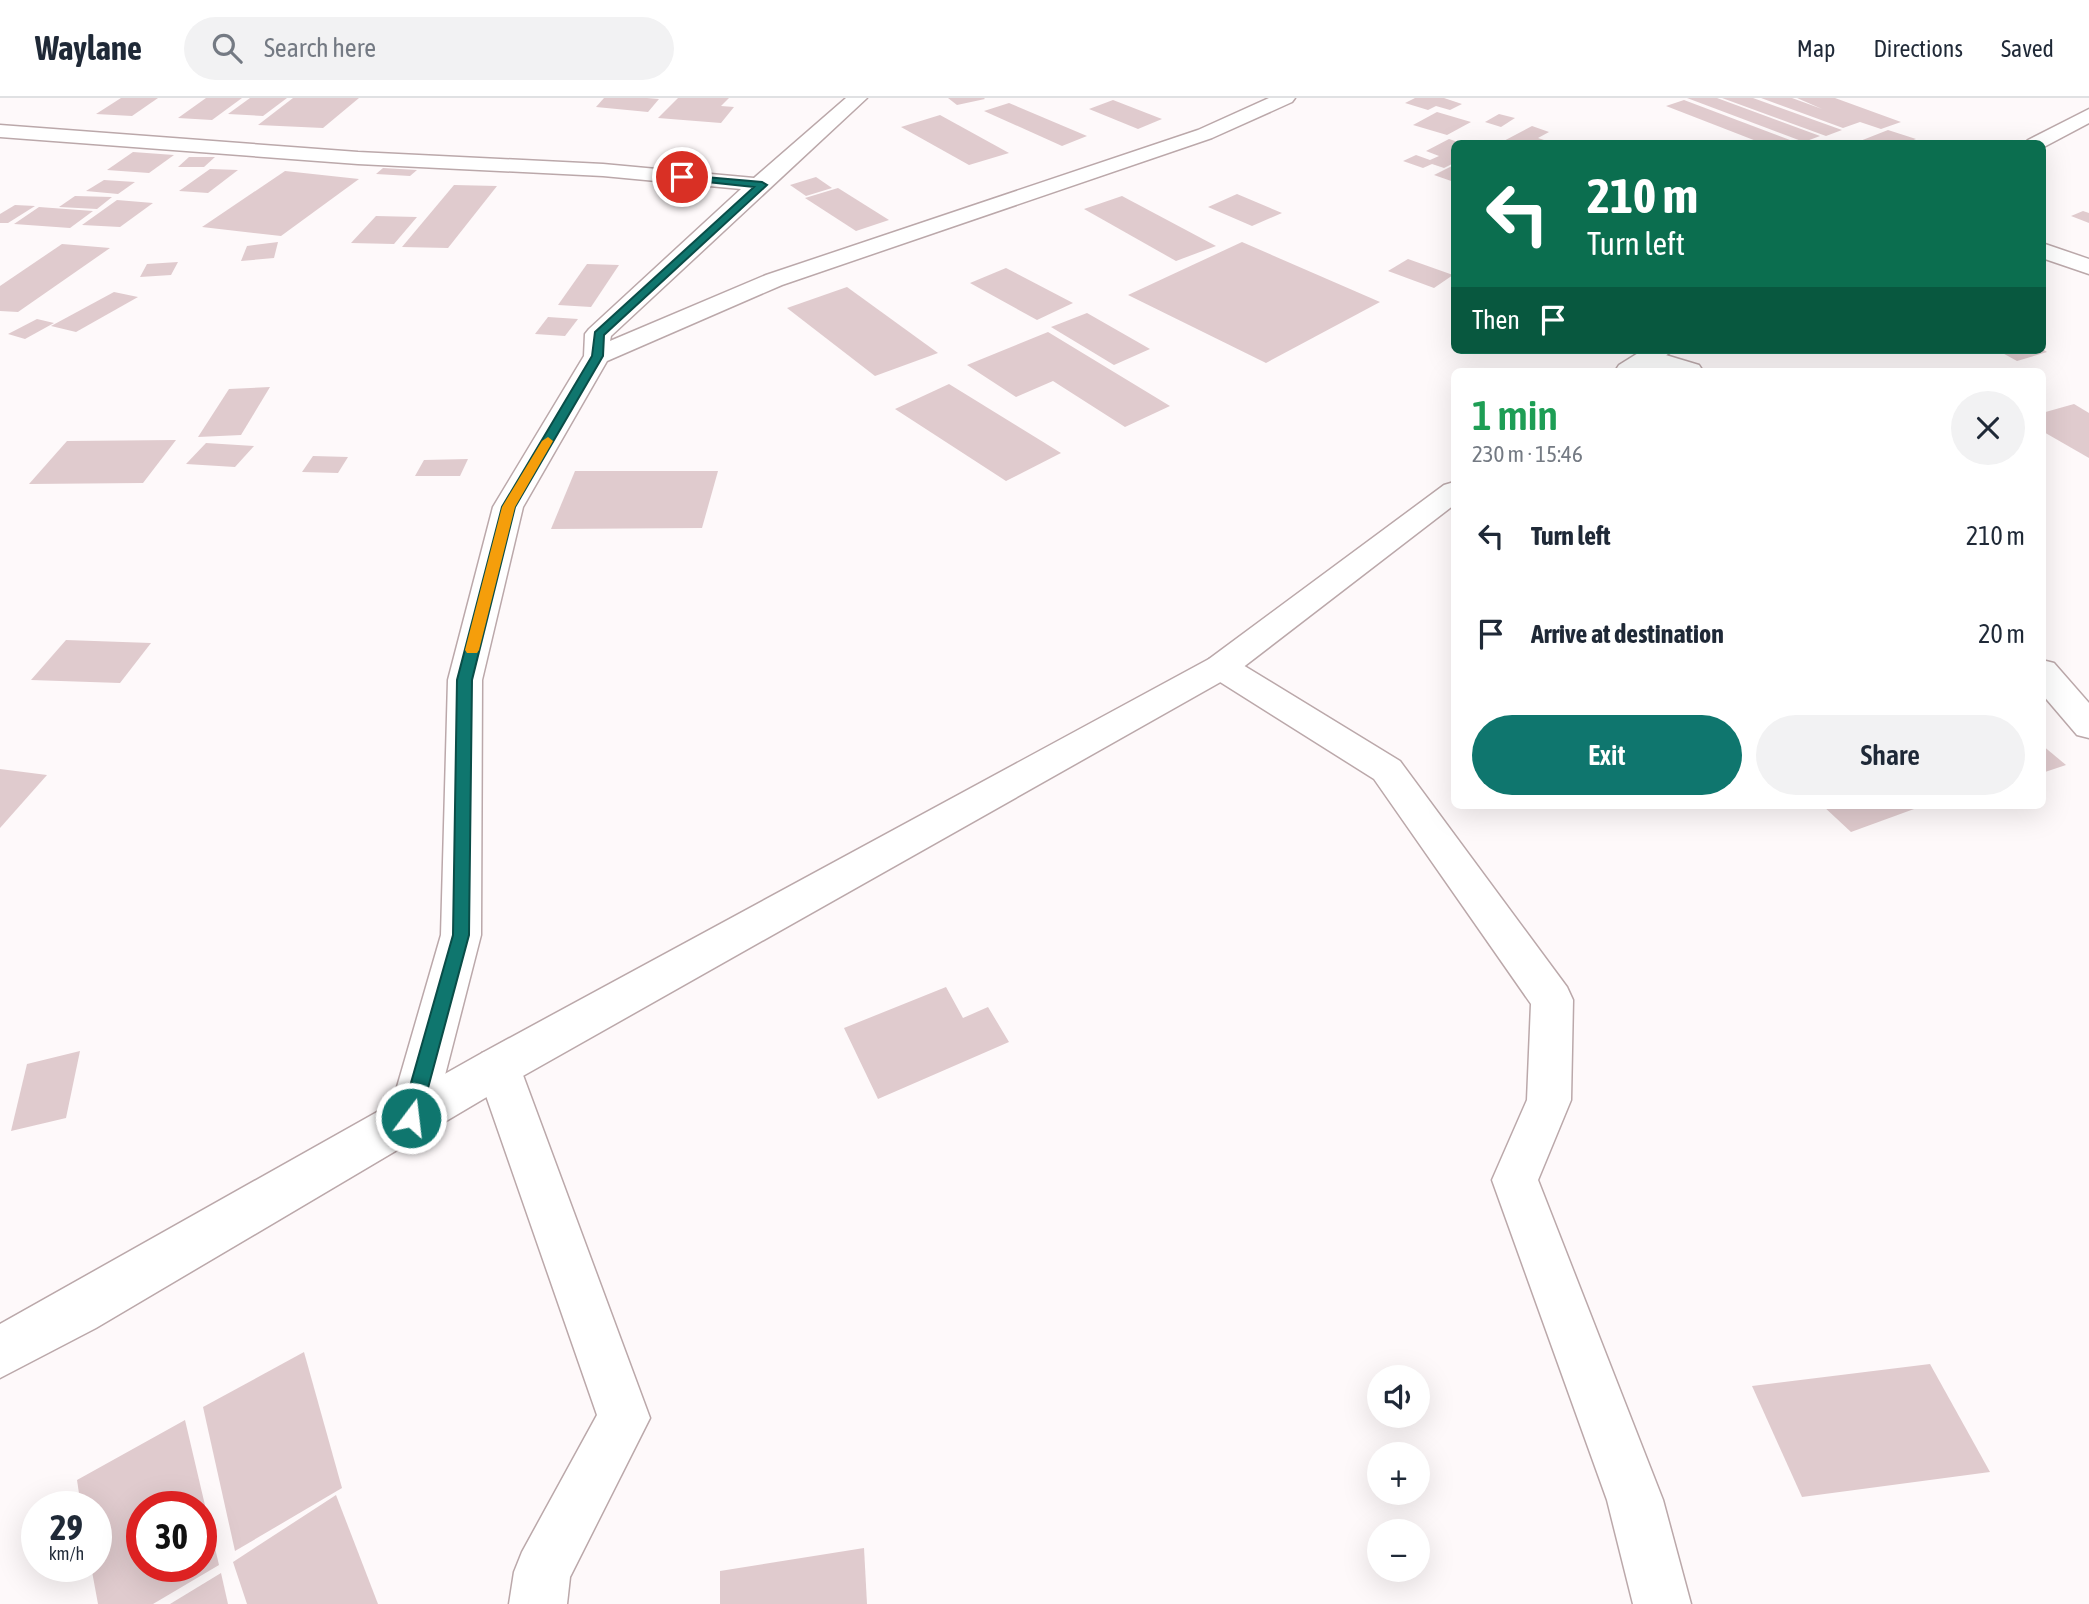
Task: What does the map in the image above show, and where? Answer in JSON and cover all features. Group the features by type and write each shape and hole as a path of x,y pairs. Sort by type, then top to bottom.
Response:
{"street":[{"path":"411,1118 461,935 464,680 509,507 597,356 598,334 724,216 857,98"},
{"path":"597,356 774,280 1205,135 1285,98"},
{"path":"2042,140 2089,115"},
{"path":"0,131 358,158 603,170 762,185"},
{"path":"2046,251 2088,266"},
{"path":"2046,275 2088,266"},
{"path":"1646,360 1678,368"},
{"path":"0,1352 498,1067 1221,667 1451,493"},
{"path":"1221,667 1387,770 1552,1000 1549,1100 1516,1180 1635,1500 1662,1604"},
{"path":"2046,676 2089,726"},
{"path":"498,1067 624,1418 542,1572 538,1604"}],"building":[{"path":"121,98 158,98 132,116 96,114"},
{"path":"206,98 242,98 212,120 178,118"},
{"path":"250,98 287,98 263,116 228,114"},
{"path":"293,98 359,98 323,128 258,125"},
{"path":"604,98 659,99 648,112 596,107"},
{"path":"678,98 729,98 721,106 734,107 721,123 658,118"},
{"path":"948,98 984,98 985,99 957,105"},
{"path":"1415,98 1444,98 1462,104 1450,110 1436,106 1428,110 1405,103"},
{"path":"1687,98 1717,98 1820,136 1799,140"},
{"path":"1722,98 1753,98 1842,130 1826,136"},
{"path":"1761,98 1792,98 1822,109 1797,98 1835,98 1901,122 1881,129 1860,122 1843,128"},
{"path":"1113,100 1162,119 1138,129 1089,109"},
{"path":"1684,100 1790,140 1754,140 1666,106"},
{"path":"1009,103 1087,136 1062,146 984,111"},
{"path":"1437,112 1471,122 1447,135 1413,125"},
{"path":"1499,114 1515,118 1501,127 1485,122"},
{"path":"940,115 1009,153 969,165 901,127"},
{"path":"1532,126 1549,132 1538,138 1544,140 1506,140"},
{"path":"1888,130 1916,139 1914,140 1863,140"},
{"path":"1452,140 1451,164 1444,168 1432,164 1423,168 1403,161 1416,155 1430,160 1439,156 1426,151"},
{"path":"133,152 174,155 149,173 107,170"},
{"path":"189,157 215,157 204,167 178,167"},
{"path":"1451,166 1451,181 1434,175"},
{"path":"383,168 417,170 410,176 376,174"},
{"path":"210,169 238,170 208,193 179,191"},
{"path":"285,171 359,179 281,236 202,227"},
{"path":"816,177 832,188 806,196 790,185"},
{"path":"104,180 135,182 118,194 86,191"},
{"path":"454,185 497,186 448,248 402,247"},
{"path":"838,188 889,220 856,231 805,198"},
{"path":"1237,194 1282,213 1252,226 1208,207"},
{"path":"75,196 112,197 97,209 59,207"},
{"path":"1122,196 1216,246 1176,261 1084,209"},
{"path":"117,200 153,203 120,227 82,225"},
{"path":"15,205 35,206 8,223 0,223 0,214"},
{"path":"39,207 93,211 70,228 14,224"},
{"path":"2083,211 2089,213 2089,223 2071,216"},
{"path":"376,216 417,217 394,244 351,243"},
{"path":"278,242 274,258 241,261 247,246"},
{"path":"1242,242 1380,302 1266,363 1128,295"},
{"path":"62,244 110,248 18,312 0,311 0,286"},
{"path":"1408,259 1451,276 1434,288 1388,271"},
{"path":"178,262 171,275 140,277 147,264"},
{"path":"587,264 619,265 591,307 558,305"},
{"path":"1006,268 1073,303 1037,320 970,283"},
{"path":"847,287 938,353 875,376 787,308"},
{"path":"114,292 138,297 76,332 51,326"},
{"path":"1087,313 1150,349 1114,365 1051,327"},
{"path":"548,317 578,319 565,336 535,334"},
{"path":"37,319 54,323 25,339 8,334"},
{"path":"1048,332 1170,406 1125,427 1053,381 1016,397 967,365"},
{"path":"2004,354 2040,354 2017,361"},
{"path":"949,384 1061,453 1006,481 895,409"},
{"path":"270,387 241,435 198,437 229,389"},
{"path":"2074,404 2089,413 2089,458 2046,433 2046,412"},
{"path":"176,440 143,483 29,484 67,441"},
{"path":"206,443 254,446 235,467 186,464"},
{"path":"313,456 348,457 338,473 302,472"},
{"path":"468,459 460,476 415,476 424,460"},
{"path":"575,471 718,471 702,528 551,529"},
{"path":"66,640 151,643 120,683 31,680"},
{"path":"2046,748 2066,765 2046,772"},
{"path":"0,769 47,775 0,828"},
{"path":"1826,809 1914,809 1851,832"},
{"path":"946,987 963,1018 988,1007 1009,1042 878,1099 844,1028"},
{"path":"80,1051 66,1118 11,1131 27,1064"},
{"path":"304,1352 342,1488 235,1551 203,1407"},
{"path":"1930,1364 1990,1472 1802,1497 1752,1386"},
{"path":"185,1420 202,1491 126,1491 126,1582 190,1582 153,1604 98,1604 94,1582 112,1582 112,1491 79,1491 77,1480"},
{"path":"336,1495 378,1604 247,1604 233,1562"},
{"path":"864,1548 867,1604 720,1604 720,1571"},
{"path":"221,1573 228,1604 170,1604 206,1582 217,1582 217,1575"}],"slow traffic":[{"path":"472,650 509,507 548,441"}],"route":[{"path":"411,1118 461,935 464,680 509,507 597,356 598,334 724,216 762,185 682,177"}]}
